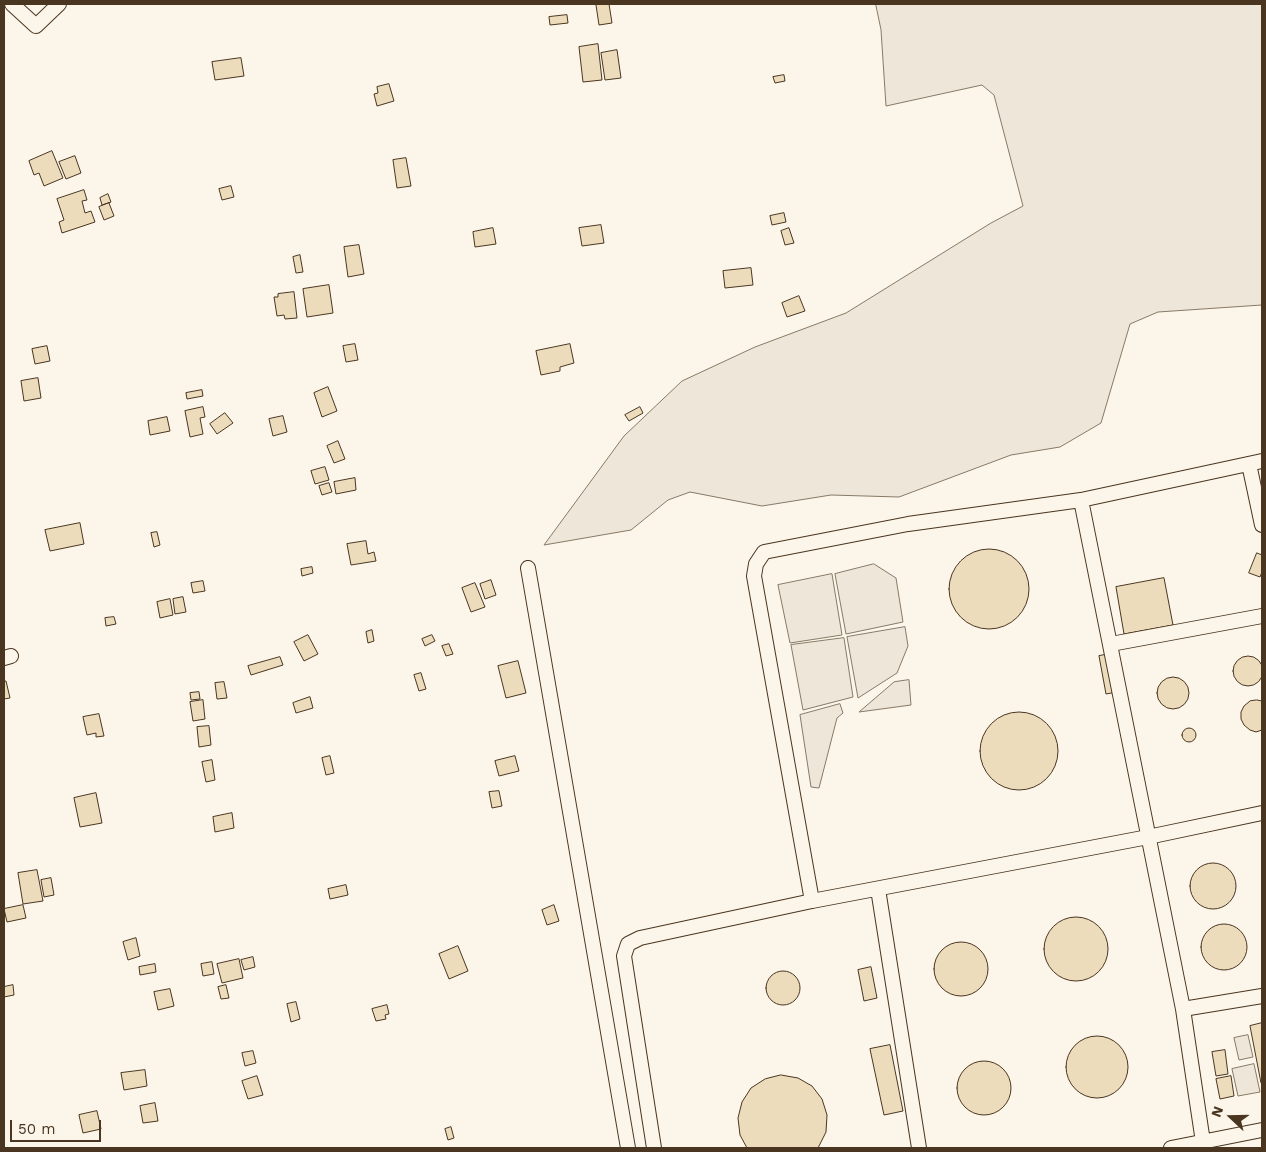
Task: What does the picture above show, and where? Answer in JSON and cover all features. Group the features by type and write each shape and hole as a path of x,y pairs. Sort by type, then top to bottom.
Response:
{"street":[{"path":"12,4 36,26 59,4"},
{"path":"812,901 754,576 756,564 764,552 908,524 1081,500 1256,463 1262,525"},
{"path":"1081,500 1183,1009 1203,1142"},
{"path":"528,568 628,1148"},
{"path":"1111,644 1262,616"},
{"path":"654,1148 624,956 628,944 640,938 812,901 1148,837 1262,813"},
{"path":"878,889 919,1148"},
{"path":"1183,1009 1262,996"},
{"path":"1171,1148 1262,1130"}],"shaded area":[{"path":"876,4 1262,4 1262,305 1158,312 1130,324 1101,423 1060,447 1011,455 899,497 831,495 762,506 690,492 668,500 631,530 544,545 624,436 682,381 755,347 846,313 991,223 1023,206 994,95 982,85 886,106 881,30"},
{"path":"874,564 896,578 903,622 846,634 835,574"},
{"path":"832,574 842,635 790,643 778,585"},
{"path":"905,627 908,646 897,673 858,698 847,637"},
{"path":"844,638 853,697 803,710 791,645"},
{"path":"909,680 911,705 859,712 894,682"},
{"path":"840,704 843,713 837,718 819,788 811,787 800,715"},
{"path":"1248,1035 1253,1057 1239,1060 1234,1038"},
{"path":"1254,1064 1260,1092 1238,1096 1232,1069"}],"building":[{"path":"609,4 612,23 599,25 596,5"},
{"path":"567,15 568,23 550,25 549,17"},
{"path":"598,44 602,80 583,82 579,47"},
{"path":"617,50 621,78 605,80 601,53"},
{"path":"241,58 244,76 215,80 212,62"},
{"path":"784,75 785,81 775,83 773,77"},
{"path":"389,84 394,101 377,106 374,94 378,93 377,87"},
{"path":"52,151 63,178 44,186 39,173 34,175 29,161"},
{"path":"75,156 81,173 66,179 59,162"},
{"path":"406,158 411,186 397,188 393,160"},
{"path":"231,186 234,197 222,200 219,189"},
{"path":"84,190 87,200 82,201 85,213 91,211 95,222 62,233 59,222 64,220 57,199"},
{"path":"108,194 111,202 102,205 100,198"},
{"path":"109,203 114,216 104,220 99,207"},
{"path":"784,213 786,222 772,225 770,216"},
{"path":"601,225 604,243 582,246 579,228"},
{"path":"493,228 496,244 475,247 473,232"},
{"path":"789,228 794,243 785,245 781,231"},
{"path":"359,245 364,274 348,277 344,247"},
{"path":"300,255 303,272 296,273 293,257"},
{"path":"751,268 753,285 725,288 723,271"},
{"path":"329,285 333,313 307,317 303,289"},
{"path":"294,292 297,318 285,319 284,315 277,316 274,297 278,297 278,294"},
{"path":"799,296 805,311 787,317 782,303"},
{"path":"355,344 358,360 346,362 343,346"},
{"path":"570,344 574,363 560,367 560,371 541,375 536,351"},
{"path":"47,346 50,361 35,364 32,349"},
{"path":"38,378 41,398 24,401 21,381"},
{"path":"328,387 337,411 322,417 314,393"},
{"path":"202,390 203,396 187,399 186,393"},
{"path":"203,407 205,417 200,418 203,434 190,437 185,411"},
{"path":"640,407 643,413 629,421 625,415"},
{"path":"225,413 233,423 217,434 210,424"},
{"path":"283,416 287,432 273,436 269,419"},
{"path":"167,417 170,431 150,435 148,421"},
{"path":"338,441 345,459 334,463 327,446"},
{"path":"325,467 329,480 315,484 311,471"},
{"path":"355,478 356,490 336,494 334,482"},
{"path":"329,483 332,492 322,495 319,486"},
{"path":"80,523 84,544 50,551 45,530"},
{"path":"157,532 160,545 154,547 151,533"},
{"path":"366,541 368,554 374,552 376,561 351,565 347,544"},
{"path":"989,549 1004,552 1017,561 1026,574 1029,589 1026,604 1017,617 1004,626 989,629 974,626 961,617 952,604 949,589 952,574 961,561 974,552"},
{"path":"1257,553 1262,555 1262,572 1260,577 1249,573"},
{"path":"312,567 313,573 302,576 301,569"},
{"path":"1164,578 1173,625 1124,634 1116,587"},
{"path":"491,580 496,595 485,599 480,584"},
{"path":"203,581 205,591 193,593 191,583"},
{"path":"475,583 485,607 471,612 462,588"},
{"path":"183,597 186,612 175,614 173,599"},
{"path":"170,599 173,615 160,618 157,602"},
{"path":"114,617 116,624 106,626 105,618"},
{"path":"372,630 374,641 368,643 366,632"},
{"path":"308,635 318,654 304,661 294,642"},
{"path":"432,635 435,641 425,646 422,639"},
{"path":"449,644 453,654 446,656 442,646"},
{"path":"1110,654 1117,692 1106,694 1099,656"},
{"path":"1248,656 1259,660 1263,671 1259,682 1248,686 1237,682 1233,671 1237,660"},
{"path":"280,657 283,665 251,675 248,666"},
{"path":"518,661 526,693 506,698 498,666"},
{"path":"421,673 426,689 419,691 414,675"},
{"path":"1173,677 1179,678 1184,682 1188,687 1188,699 1184,704 1179,708 1173,709 1167,708 1162,704 1158,699 1157,693 1158,687 1162,682 1167,678"},
{"path":"4,681 6,681 10,698 4,699"},
{"path":"224,682 227,698 217,699 215,683"},
{"path":"199,692 200,699 191,700 190,693"},
{"path":"310,697 313,708 296,713 293,703"},
{"path":"203,700 205,719 193,721 190,702"},
{"path":"1250,701 1262,701 1262,730 1256,732 1244,725 1241,719 1241,712"},
{"path":"1019,712 1034,715 1047,723 1055,736 1058,751 1055,766 1047,779 1034,787 1019,790 1004,787 991,779 983,766 980,751 983,736 991,723 1004,715"},
{"path":"99,714 104,736 96,737 96,733 87,735 83,717"},
{"path":"209,726 211,745 199,747 197,727"},
{"path":"1186,728 1192,728 1196,735 1192,742 1186,742 1182,738 1182,732"},
{"path":"330,756 334,773 326,775 322,758"},
{"path":"515,756 519,771 499,776 495,761"},
{"path":"212,760 215,780 206,782 202,762"},
{"path":"499,791 502,806 492,808 489,792"},
{"path":"96,793 102,823 80,827 74,798"},
{"path":"232,813 234,828 215,832 213,817"},
{"path":"1213,863 1226,867 1232,873 1236,886 1232,899 1226,905 1213,909 1200,905 1194,899 1190,886 1194,873 1200,867"},
{"path":"37,870 43,901 23,904 18,873"},
{"path":"51,878 54,895 44,897 41,880"},
{"path":"346,885 348,895 330,899 328,889"},
{"path":"23,905 26,918 7,922 4,909"},
{"path":"554,905 559,921 547,925 542,910"},
{"path":"1076,917 1094,923 1102,931 1108,949 1102,967 1094,975 1076,981 1058,975 1050,967 1044,949 1050,931 1058,923"},
{"path":"1220,924 1228,924 1237,928 1243,934 1247,947 1243,960 1237,966 1228,970 1220,970 1211,966 1205,960 1201,951 1201,943 1205,934 1211,928"},
{"path":"136,938 140,956 128,960 123,942"},
{"path":"961,942 971,944 980,950 986,959 988,969 986,979 980,988 971,994 961,996 951,994 942,988 936,979 934,969 936,959 942,950 951,944"},
{"path":"458,946 468,971 449,979 439,954"},
{"path":"253,957 255,967 244,970 241,960"},
{"path":"239,959 243,978 222,983 217,964"},
{"path":"212,962 214,974 203,976 201,964"},
{"path":"155,964 156,972 140,975 139,967"},
{"path":"871,967 877,998 864,1001 858,970"},
{"path":"783,971 795,976 800,988 795,1000 783,1005 771,1000 766,988 771,976"},
{"path":"13,985 14,995 4,997 4,987"},
{"path":"226,985 229,998 221,999 218,987"},
{"path":"170,989 174,1006 158,1010 154,992"},
{"path":"296,1002 300,1019 291,1022 287,1004"},
{"path":"387,1005 389,1014 385,1015 386,1019 376,1021 372,1009"},
{"path":"1262,1023 1262,1082 1261,1083 1250,1026"},
{"path":"1091,1036 1103,1036 1119,1045 1126,1055 1128,1067 1126,1079 1119,1089 1103,1098 1091,1098 1080,1093 1071,1084 1066,1073 1066,1061 1071,1050 1080,1041"},
{"path":"890,1045 903,1111 884,1115 870,1049"},
{"path":"1225,1050 1228,1074 1216,1076 1212,1052"},
{"path":"253,1051 256,1063 245,1066 242,1053"},
{"path":"979,1061 989,1061 999,1065 1007,1073 1011,1088 1007,1103 999,1111 989,1115 979,1115 969,1111 961,1103 957,1093 957,1083 961,1073 969,1065"},
{"path":"145,1070 147,1086 124,1090 121,1073"},
{"path":"781,1075 798,1078 812,1086 822,1099 827,1115 826,1132 818,1148 747,1148 740,1135 738,1118 742,1102 751,1088 765,1079"},
{"path":"257,1076 263,1095 248,1099 242,1081"},
{"path":"1231,1076 1234,1096 1220,1099 1216,1079"},
{"path":"155,1103 158,1121 143,1123 140,1106"},
{"path":"97,1111 101,1129 83,1133 79,1115"},
{"path":"451,1127 454,1138 448,1140 445,1129"}]}
